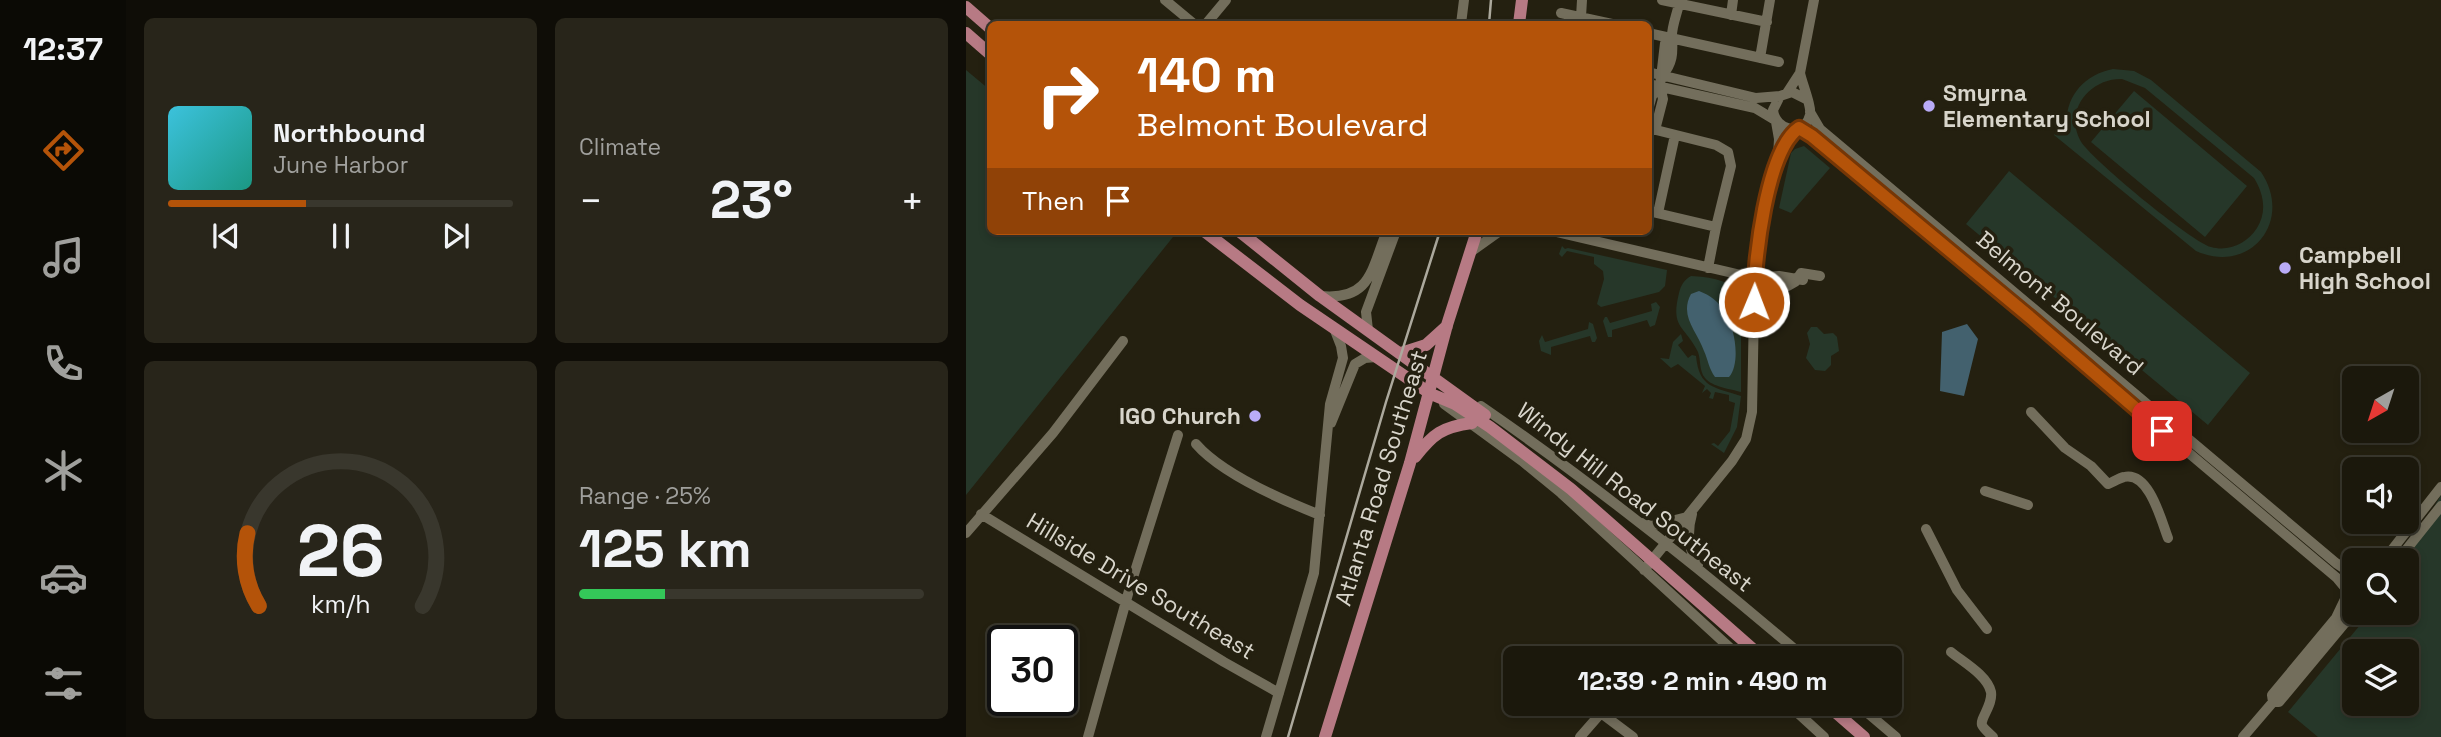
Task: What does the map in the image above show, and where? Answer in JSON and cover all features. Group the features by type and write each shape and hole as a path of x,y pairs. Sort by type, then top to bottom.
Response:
{"main road":[{"path":"1521,21 1522,0"},
{"path":"966,7 987,24"},
{"path":"966,33 987,51"},
{"name":"Windy Hill Road Southeast","path":"1209,235 1278,290 1376,357 1431,394 1455,404 1490,427 1571,489 1749,646"},
{"name":"Windy Hill Road Southeast","path":"1244,235 1320,296 1574,481 1761,646"},
{"name":"Atlanta Road Southeast","path":"1325,737 1431,394 1447,325 1476,235"},
{"path":"1401,353 1426,345 1447,325"},
{"path":"1410,463 1428,440 1439,431 1472,423"},
{"path":"1828,716 1852,737"},
{"path":"1840,716 1864,737"}],"street":[{"path":"1165,0 1190,21"},
{"path":"1208,21 1226,0"},
{"path":"1461,21 1464,0"},
{"path":"1581,17 1582,0"},
{"path":"1662,0 1767,22"},
{"path":"1731,15 1733,0"},
{"path":"1760,58 1770,0"},
{"path":"1778,156 1798,129 1807,122 1810,112 1800,73 1814,0"},
{"path":"1657,82 1670,66 1674,46 1671,38 1679,4"},
{"path":"1561,13 1599,21"},
{"path":"1652,34 1779,62"},
{"path":"1646,568 1738,454 1751,421 1755,256 1778,156 1779,139 1773,105 1800,73"},
{"path":"1657,82 1756,98 1797,93 1806,99"},
{"path":"1657,82 1755,108 1785,129 1798,129"},
{"path":"1657,82 1663,99 1652,129 1716,145 1728,152 1731,166 1708,268"},
{"name":"Belmont Boulevard","path":"1810,112 1824,132 2342,568"},
{"name":"Belmont Boulevard","path":"1798,129 1812,136 2032,319 2342,585"},
{"path":"1675,135 1653,212 1716,227"},
{"path":"1320,296 1343,297 1361,288 1385,235"},
{"path":"1368,330 1366,312 1395,235"},
{"path":"1472,251 1494,235"},
{"path":"1569,235 1754,278 1779,276 1781,282 1788,286 1800,279 1801,273 1820,276"},
{"path":"1266,737 1314,573 1330,404 1343,358 1334,328"},
{"path":"966,533 1053,433 1123,341"},
{"path":"1327,432 1352,368 1359,360 1376,357"},
{"name":"Windy Hill Road Southeast","path":"1434,377 1529,439 1640,522 1663,546 1702,572 1791,646"},
{"name":"Windy Hill Road Southeast","path":"1431,394 1561,493 1728,646"},
{"path":"2031,412 2065,448 2091,466 2108,484 2126,476 2144,484 2153,498 2168,538"},
{"path":"1088,737 1126,602 1178,435"},
{"path":"1196,444 1205,455 1242,477 1289,503 1320,515"},
{"path":"2393,548 2441,487"},
{"path":"1985,491 2028,505"},
{"path":"2408,548 2441,506"},
{"name":"Hillside Drive Southeast","path":"981,514 1279,693"},
{"path":"1640,522 1651,526 1689,514"},
{"path":"1689,514 1692,557 1702,572"},
{"path":"1926,529 1956,590 1987,629"},
{"path":"2243,737 2273,702 2272,695 2336,618 2342,604"},
{"path":"2273,702 2279,702 2343,625"},
{"path":"1951,652 1990,689 1990,707 1981,721 1982,726 1993,737"},
{"path":"1580,737 1601,713 1633,737"},
{"path":"1799,716 1816,735"},
{"path":"1871,716 1896,737"}],"green space":[{"path":"2113,69 2134,71 2151,80 2261,172 2270,190 2272,208 2269,225 2261,239 2234,256 2216,257 2196,251 2054,135 2059,128 2068,135 2071,101 2083,84 2102,72","holes":["2122,79 2145,88 2254,178 2262,197 2262,216 2253,234 2243,242 2224,248 2211,247 2201,242 2120,180 2080,140 2075,117 2083,98 2091,90 2111,80"]},
{"path":"966,70 987,88 987,235 1173,237 966,495"},
{"path":"2134,91 2247,186 2205,237 2091,142"},
{"path":"1804,146 1830,168 1791,213 1779,208 1791,153"},
{"path":"2009,171 2250,373 2208,425 1966,224"},
{"path":"1562,246 1565,249 1667,270 1665,286 1659,292 1601,307 1597,304 1604,279 1603,271 1594,264 1594,257 1567,251 1562,257 1559,254"},
{"path":"1691,276 1712,278 1726,283 1741,295 1741,392 1717,386 1705,378 1698,352 1680,326 1676,314 1680,290"},
{"path":"1656,302 1660,307 1655,325 1650,327 1647,320 1612,330 1612,337 1608,337 1603,321 1605,317 1610,323 1652,311 1651,304"},
{"path":"1589,322 1593,324 1597,338 1595,342 1592,342 1590,336 1551,347 1551,355 1541,351 1539,341 1542,335 1545,342 1588,329"},
{"path":"1811,327 1817,327 1824,334 1833,333 1837,337 1839,351 1831,356 1831,365 1825,371 1815,370 1806,358 1810,344 1807,333"},
{"path":"1681,334 1683,341 1678,345 1688,358 1696,356 1704,380 1716,388 1741,396 1737,427 1724,453 1711,444 1718,446 1730,431 1735,403 1729,401 1729,395 1715,392 1713,399 1709,398 1711,393 1707,389 1702,393 1705,386 1678,364 1671,368 1660,358 1669,359 1673,342"},
{"path":"2441,495 2441,737 2318,737 2288,712 2342,647 2342,716 2419,716 2419,639 2348,639 2360,625 2419,625 2419,548 2410,548"}],"water":[{"path":"1699,291 1720,305 1732,327 1736,354 1729,377 1715,377 1690,323 1688,302 1691,294"},
{"path":"1967,324 1978,339 1964,396 1940,391 1942,332"}],"railway":[{"path":"1489,21 1491,0"},
{"path":"1288,737 1386,402 1439,235"}],"place":[{"name":"Smyrna Elementary School","path":"1929,106"},
{"name":"Campbell High School","path":"2285,268"},
{"name":"IGO Church","path":"1255,416"}],"route":[{"path":"1754,302 1755,256 1778,156 1786,141 1799,128 2032,319 2162,431"}]}
